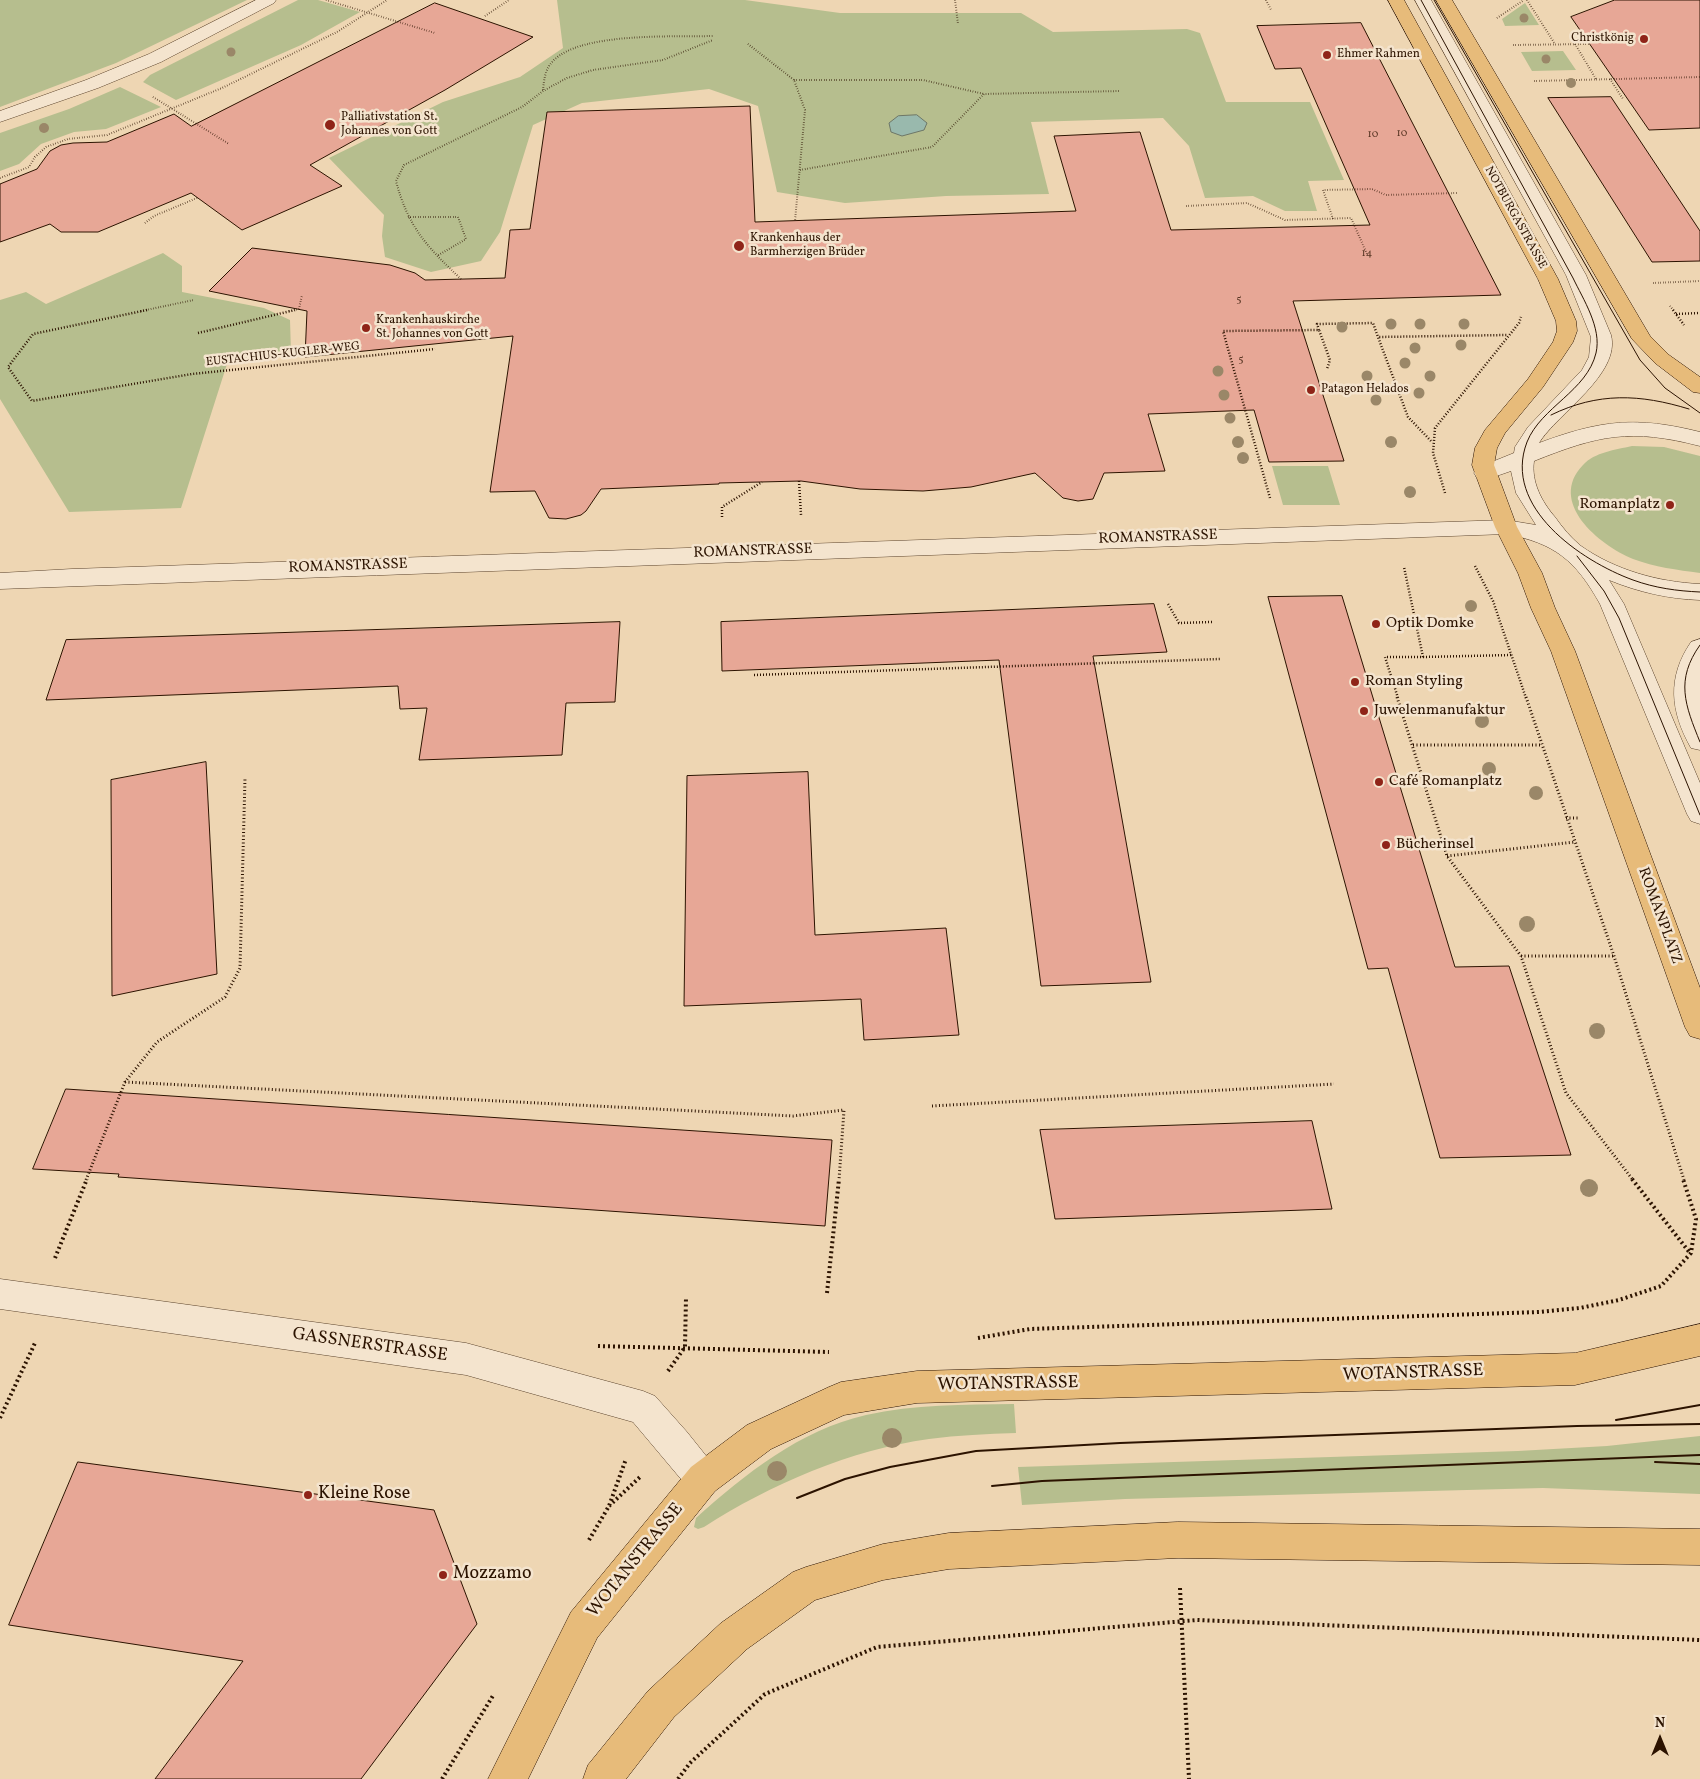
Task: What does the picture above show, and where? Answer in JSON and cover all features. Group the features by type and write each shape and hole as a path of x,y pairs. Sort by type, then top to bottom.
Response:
{"main road":[{"name":"NOTBURGASTRASSE","path":"1396,0 1548,279 1566,321 1567,331 1563,342 1536,383 1496,430"},
{"path":"1444,0 1642,339 1662,359 1700,387"},
{"name":"ROMANPLATZ","path":"1496,430 1483,456 1485,473 1506,527 1530,573 1566,660 1700,1027"},
{"name":"WOTANSTRASSE","path":"508,1779 584,1625 703,1480 759,1437 841,1399 918,1387 1575,1369 1698,1342"},
{"path":"602,1779 661,1704 734,1636 806,1585 883,1562 949,1551 1178,1540 1700,1547"}],"street":[{"path":"0,117 155,58 268,0"},
{"path":"1423,0 1578,279 1602,340 1599,360 1584,381 1536,431 1522,458 1522,476 1530,499 1593,575 1612,604 1700,814"},
{"path":"1563,342 1579,329 1589,313 1590,306"},
{"path":"1485,473 1587,435 1612,430 1640,428 1660,430 1700,439"},
{"path":"1506,527 1535,532 1572,550 1602,568 1626,578 1662,589 1700,592"},
{"name":"ROMANSTRASSE","path":"0,581 92,576 1194,536 1506,527"},
{"path":"1700,648 1688,671 1685,685 1690,719 1700,741"},
{"name":"GASSNERSTRASSE","path":"0,1294 466,1359 643,1408 675,1444 703,1480"}],"path":[{"path":"326,0 435,33"},
{"path":"0,178 29,167 35,157 46,147 68,139 107,135 285,58 337,32 387,0"},
{"path":"485,16 509,0"},
{"path":"955,0 958,24"},
{"path":"1266,0 1271,10"},
{"path":"1492,22 1526,0 1555,44"},
{"path":"543,90 545,74 554,59 581,46 606,40 713,36"},
{"path":"461,279 418,237 400,201 396,181 404,166 522,107 543,90 567,78 585,73 663,60 713,40"},
{"path":"748,44 794,80 805,110 795,221"},
{"path":"1574,44 1596,79"},
{"path":"1505,45 1590,44"},
{"path":"114,75 173,108 229,144"},
{"path":"1526,81 1700,76"},
{"path":"1610,79 1623,98"},
{"path":"794,80 923,80 984,94 1120,91"},
{"path":"800,170 932,147 984,94"},
{"path":"1334,219 1323,190 1372,189 1386,195 1464,193"},
{"path":"145,223 154,216 198,198"},
{"path":"1186,206 1247,203 1285,220 1351,218 1367,254"},
{"path":"408,217 458,217 466,239 437,256"},
{"path":"1658,290 1653,283 1700,281"},
{"path":"198,334 299,309 302,295"},
{"name":"EUSTACHIUS-KUGLER-WEG","path":"194,300 33,334 8,367 32,401 192,374 435,349"},
{"path":"1670,306 1686,326"},
{"path":"1458,528 1434,463 1431,441 1435,428 1507,335 1519,323 1523,312"},
{"path":"1676,314 1700,313"},
{"path":"1327,369 1330,360 1317,324 1373,323 1408,417 1431,441"},
{"path":"1271,499 1223,331 1319,330"},
{"path":"1378,337 1507,335"},
{"path":"799,481 801,509"},
{"path":"722,522 722,507 762,482"},
{"path":"1403,561 1423,657"},
{"path":"971,1339 996,1333 1030,1329 1539,1312 1580,1308 1619,1300 1661,1286 1691,1253 1696,1219 1614,956 1493,602"},
{"path":"1168,604 1179,623 1212,622"},
{"path":"1511,655 1385,657 1447,856 1521,956 1566,1092 1691,1253"},
{"path":"754,675 1220,659"},
{"path":"1413,745 1542,745"},
{"path":"38,1299 125,1082 157,1042 225,997 240,968 245,778"},
{"path":"1566,818 1585,818"},
{"path":"1447,856 1574,842"},
{"path":"1521,956 1614,956"},
{"path":"125,1082 793,1116 844,1110 841,1162 827,1293"},
{"path":"932,1106 1334,1084"},
{"path":"686,1297 685,1347 782,1352 837,1352"},
{"path":"0,1418 18,1379"},
{"path":"1178,1540 1188,1779"},
{"path":"678,1779 690,1763 765,1694 877,1647 1182,1623 1198,1620 1700,1640"}],"green space":[{"path":"0,0 247,0 116,63 0,107"},
{"path":"298,0 318,0 360,12 301,45 176,100 143,82 150,75"},
{"path":"557,0 745,0 840,13 1021,13 1053,32 1187,29 1200,33 1226,102 1310,102 1344,180 1308,181 1317,211 1285,211 1253,196 1205,198 1189,146 1163,118 1031,122 1049,194 946,196 845,203 777,192 758,106 709,89 582,103 533,125 500,232 481,261 431,272 385,257 382,236 384,215 329,158 443,102 520,77 563,48"},
{"path":"1525,3 1539,25 1505,26 1502,19"},
{"path":"1563,51 1576,70 1532,71 1521,52"},
{"path":"120,87 161,107 106,129 74,132 41,144 19,164 0,171 0,133 69,109"},
{"path":"163,253 182,266 182,292 264,308 290,320 291,353 227,364 181,508 69,512 0,399 0,300 26,292 46,304"},
{"path":"1632,446 1664,447 1700,456 1700,573 1633,559 1606,544 1593,533 1582,521 1574,507 1571,493 1573,479 1583,465 1599,454"},
{"path":"1272,466 1328,466 1340,505 1283,505"},
{"path":"1014,1404 1016,1433 929,1439 870,1451 841,1460 784,1483 704,1527 698,1529 694,1527 696,1518 734,1485 775,1456 818,1431 842,1422 884,1411 940,1406"},
{"path":"1700,1436 1700,1494 1543,1488 1125,1499 1022,1505 1018,1467 1518,1451 1607,1446"}],"shaded area":[{"path":"917,115 927,123 924,130 902,136 891,132 889,123 898,116"}],"building":[{"path":"1615,0 1700,0 1700,128 1649,130 1571,17"},
{"path":"435,3 533,37 445,90 310,165 342,186 242,230 191,193 98,232 61,232 50,224 0,242 0,184 37,169 50,151 61,145 73,143 107,142 174,114 191,126"},
{"path":"1361,23 1501,295 1293,301 1344,461 1269,462 1254,410 1148,414 1165,471 1104,473 1093,499 1078,501 1063,498 1035,473 971,487 923,491 860,489 801,481 719,483 601,489 586,511 581,515 566,519 549,518 535,491 490,492 513,336 305,357 307,311 209,291 252,248 390,265 415,273 425,280 505,278 510,230 530,229 547,112 750,106 755,222 1076,211 1054,136 1140,132 1171,230 1370,225 1301,68 1275,69 1257,26"},
{"path":"1611,97 1700,231 1700,261 1652,262 1548,98"},
{"path":"1342,596 1455,967 1509,966 1571,1155 1440,1158 1388,968 1368,969 1268,597"},
{"path":"1154,604 1167,652 1093,656 1151,982 1041,986 999,660 722,671 721,622"},
{"path":"620,622 615,702 566,703 562,755 419,760 427,708 400,709 398,686 46,700 66,640"},
{"path":"206,762 217,974 112,996 111,780"},
{"path":"808,772 815,935 946,928 959,1035 864,1040 861,999 684,1006 687,776"},
{"path":"66,1089 832,1140 825,1226 118,1177 119,1174 33,1169"},
{"path":"1312,1121 1332,1209 1055,1219 1040,1130"},
{"path":"78,1462 434,1510 477,1624 361,1779 155,1779 243,1661 9,1625"}],"tram line":[{"path":"1421,0 1573,278 1594,324 1597,343 1596,353 1591,366 1574,389 1542,419 1527,442 1522,466 1526,488 1536,509 1551,528 1591,560 1641,583 1666,589 1700,592"},
{"path":"1434,0 1640,360 1665,388 1700,413"},
{"path":"1551,415 1585,402 1619,398 1653,400 1689,409"},
{"path":"1577,556 1604,591 1619,618 1700,815"},
{"path":"1700,645 1692,658 1685,681 1687,704 1700,742"},
{"path":"1616,1420 1700,1405"},
{"path":"797,1498 845,1479 890,1467 976,1451 1120,1443 1577,1426 1700,1424"},
{"path":"992,1486 1042,1481 1700,1455"},
{"path":"1655,1462 1700,1464"}],"place":[{"name":"Christkönig","path":"1644,39"},
{"name":"Ehmer Rahmen","path":"1327,55"},
{"name":"Palliativstation St. Johannes von Gott","path":"330,125"},
{"name":"Krankenhaus der Barmherzigen Brüder","path":"739,246"},
{"name":"Krankenhauskirche St. Johannes von Gott","path":"366,328"},
{"name":"Patagon Helados","path":"1311,390"},
{"name":"Romanplatz","path":"1670,505"},
{"name":"Optik Domke","path":"1376,624"},
{"name":"Roman Styling","path":"1355,682"},
{"name":"Juwelenmanufaktur","path":"1364,711"},
{"name":"Café Romanplatz","path":"1379,782"},
{"name":"Bücherinsel","path":"1386,845"},
{"name":"Kleine Rose","path":"308,1495"},
{"name":"Mozzamo","path":"443,1575"}]}
